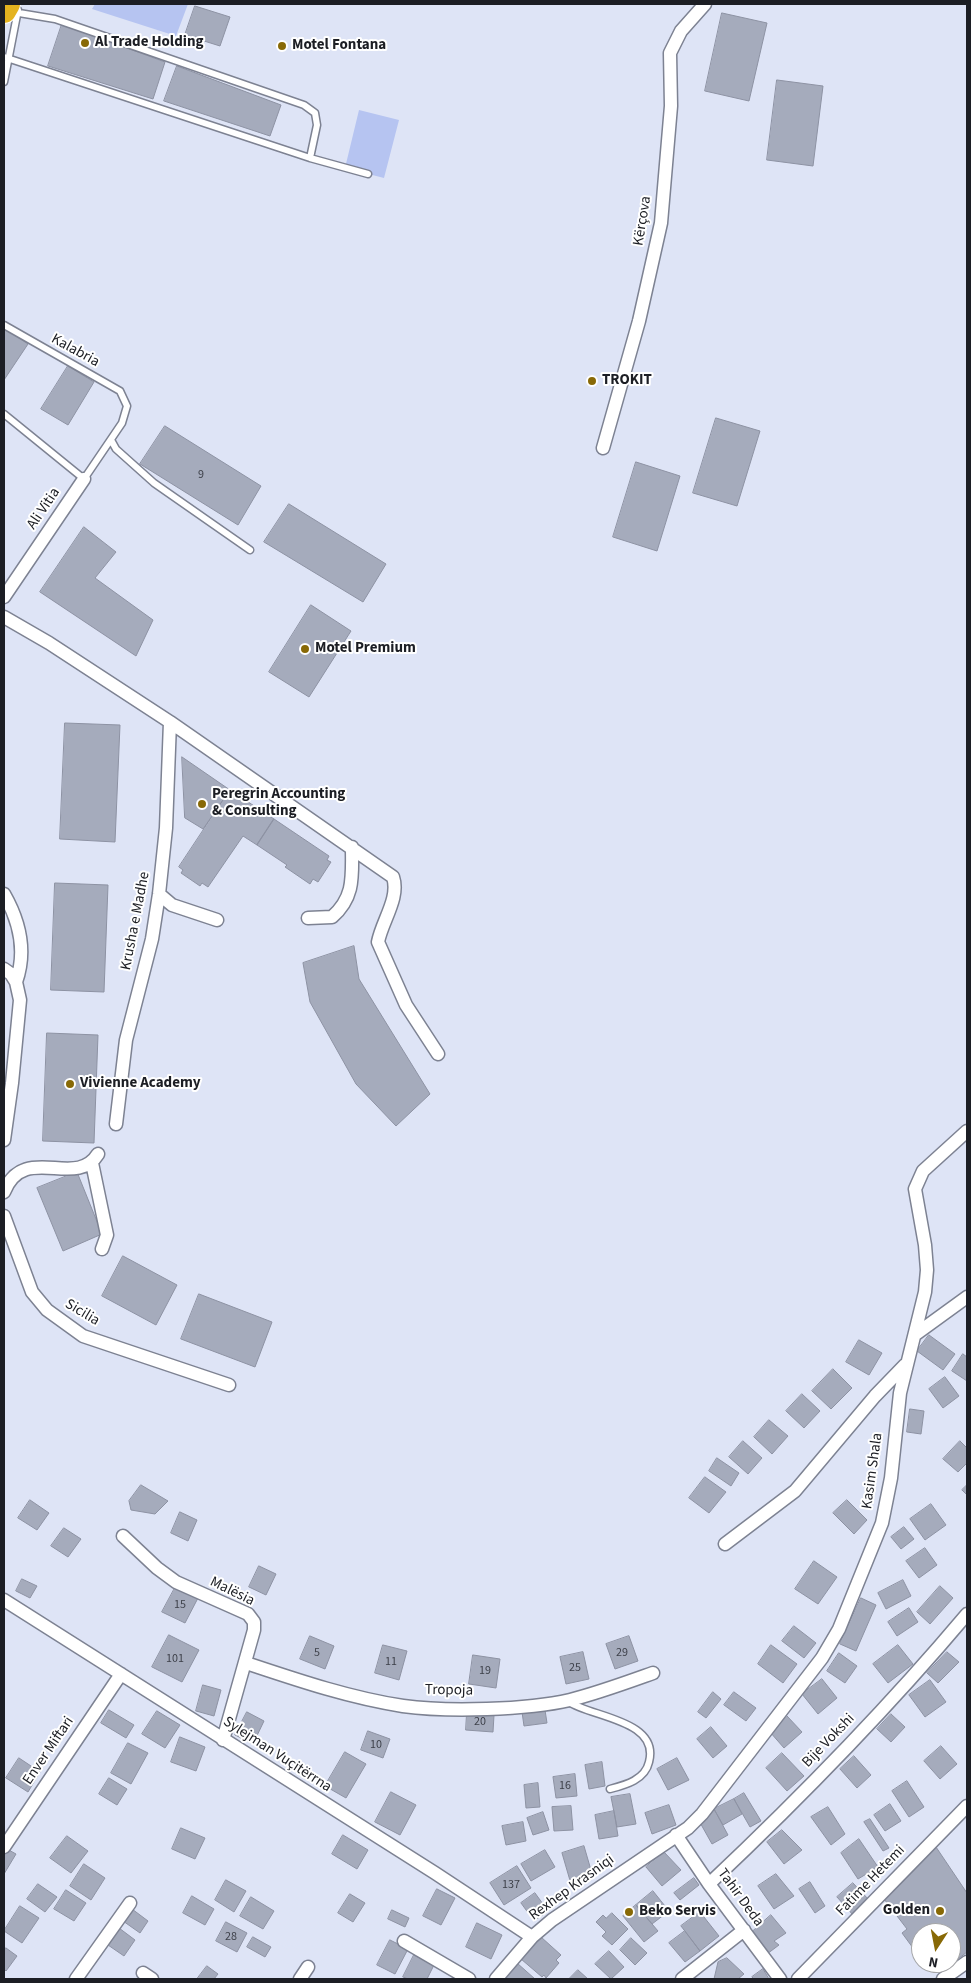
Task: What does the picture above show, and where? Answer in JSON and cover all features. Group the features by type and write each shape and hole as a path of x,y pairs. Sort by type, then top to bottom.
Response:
{"street":[{"name":"Kërçova","path":"603,448 639,321 661,223 671,106 670,53 681,31 705,4"},
{"name":"Ali Vitia","path":"4,597 84,479"},
{"path":"4,617 57,648 170,722 393,877 396,885 378,942 406,1006 438,1054"},
{"name":"Krusha e Madhe","path":"116,1124 126,1040 152,939 159,894 166,828 170,722"},
{"path":"308,918 332,917 350,897 352,847"},
{"path":"4,894 18,926 21,940 21,968 16,982"},
{"path":"159,894 172,905 217,920"},
{"path":"4,969 11,974 16,982 20,1000 4,1140"},
{"name":"Kasim Shala","path":"676,1834 688,1828 702,1814 764,1731 813,1672 839,1629 871,1551 887,1503 899,1402 906,1365 916,1334 925,1292 927,1270 925,1245 916,1202 918,1178 923,1171 967,1131"},
{"path":"4,1192 13,1176 32,1167 82,1168 95,1158 107,1234 102,1249"},
{"name":"Sicilia","path":"4,1216 32,1292 47,1310 82,1336 229,1385"},
{"path":"916,1334 967,1297"},
{"path":"725,1544 795,1491 875,1396 906,1365"},
{"name":"Malësia","path":"123,1536 157,1568 176,1582 248,1614 254,1622 254,1630 246,1663 223,1740"},
{"name":"Sylejman Vuçitërrna","path":"4,1600 435,1873 532,1937"},
{"name":"Bije Vokshi","path":"709,1884 780,1816 894,1697 967,1614"},
{"name":"Tropoja","path":"246,1663 320,1687 404,1706 442,1708 486,1708 568,1700 607,1690 653,1673"},
{"name":"Enver Miftari","path":"5,1841 121,1674"},
{"name":"Fatime Hetemi","path":"798,1979 967,1806"},
{"name":"Tahir Deda","path":"676,1834 709,1884 780,1979"},
{"name":"Rexhep Krasniqi","path":"496,1979 532,1937 573,1905 676,1834"},
{"path":"76,1979 130,1903"},
{"path":"682,1979 744,1930"},
{"path":"404,1941 470,1979"},
{"path":"943,1979 967,1962"},
{"path":"300,1979 308,1967"}],"lane":[{"path":"10,9 18,4"},
{"path":"4,82 10,9"},
{"path":"10,9 56,19 304,104 315,113 317,125 310,158"},
{"path":"6,57 310,158 368,174"},
{"name":"Kalabria","path":"4,326 120,390 127,406"},
{"name":"Ali Vitia","path":"84,479 111,440 125,415 127,406"},
{"path":"4,414 84,479"},
{"path":"111,440 116,450 154,483 250,550"},
{"path":"568,1700 582,1709 615,1718 628,1724 649,1745 651,1755 642,1775 629,1783 610,1789"}],"shaded area":[{"path":"95,4 188,4 176,36 92,9"},
{"path":"359,110 399,120 384,178 345,168"}],"building":[{"path":"195,6 230,17 220,46 185,35"},
{"path":"722,13 767,23 749,101 705,91"},
{"name":"Al Trade Holding","path":"62,24 165,62 153,99 48,66"},
{"path":"177,66 281,105 270,136 164,101"},
{"path":"777,80 823,86 813,166 767,160"},
{"path":"4,328 28,344 4,380"},
{"path":"68,366 94,382 68,425 41,409"},
{"path":"716,418 760,431 737,506 693,493"},
{"path":"165,426 261,486 238,525 140,464"},
{"path":"636,462 680,476 657,551 613,537"},
{"path":"289,504 386,564 363,602 264,542"},
{"path":"84,527 116,552 95,578 153,620 136,656 40,592"},
{"path":"311,605 351,631 309,697 269,672"},
{"path":"65,723 120,725 115,842 60,839"},
{"name":"Peregrin Accounting & Consulting","path":"182,757 230,790 203,829 185,818"},
{"path":"230,790 274,819 257,845 243,836 208,887 202,883 200,886 181,873 183,870 179,867"},
{"path":"274,819 329,856 327,860 331,862 318,882 313,879 310,884 285,867 287,865 257,845"},
{"path":"55,883 108,885 104,992 51,990"},
{"path":"354,946 359,979 430,1094 396,1126 356,1084 310,1002 303,963"},
{"path":"47,1033 98,1035 94,1143 43,1141"},
{"path":"77,1172 102,1234 63,1251 37,1188"},
{"path":"123,1256 177,1285 156,1325 102,1296"},
{"path":"199,1294 272,1322 255,1367 181,1339"},
{"path":"929,1335 955,1354 943,1370 917,1351"},
{"path":"859,1340 882,1353 869,1375 846,1362"},
{"path":"963,1354 967,1357 967,1381 952,1371"},
{"path":"833,1369 852,1388 831,1409 812,1391"},
{"path":"945,1377 959,1396 943,1408 929,1389"},
{"path":"802,1394 820,1411 804,1428 786,1411"},
{"path":"910,1409 924,1411 921,1434 907,1432"},
{"path":"769,1420 788,1436 772,1454 754,1437"},
{"path":"743,1441 762,1458 748,1474 729,1457"},
{"path":"960,1441 967,1448 967,1463 958,1472 943,1459"},
{"path":"717,1458 739,1473 731,1486 709,1471"},
{"path":"705,1477 726,1492 709,1513 689,1498"},
{"path":"141,1485 168,1501 155,1514 131,1510 129,1501"},
{"path":"967,1485 967,1495 962,1490"},
{"path":"30,1500 49,1513 37,1530 18,1518"},
{"path":"847,1500 867,1520 854,1534 833,1513"},
{"path":"931,1504 946,1525 925,1540 910,1519"},
{"path":"180,1512 197,1520 188,1541 171,1533"},
{"path":"904,1527 914,1539 901,1549 891,1537"},
{"path":"64,1528 81,1539 68,1557 51,1546"},
{"path":"925,1548 937,1565 919,1578 906,1561"},
{"path":"814,1561 837,1577 818,1604 795,1589"},
{"path":"259,1566 276,1574 266,1595 249,1587"},
{"path":"22,1579 37,1586 30,1598 16,1591"},
{"path":"903,1580 911,1596 886,1609 878,1593"},
{"path":"176,1586 198,1598 185,1623 162,1612"},
{"path":"940,1586 953,1598 930,1624 917,1612"},
{"path":"861,1598 876,1605 856,1651 840,1644"},
{"path":"909,1608 918,1622 897,1636 888,1622"},
{"path":"794,1626 816,1643 804,1658 782,1641"},
{"path":"169,1635 199,1650 182,1682 152,1667"},
{"path":"310,1636 334,1646 325,1669 300,1659"},
{"path":"629,1636 638,1661 615,1669 606,1644"},
{"path":"383,1645 407,1651 399,1680 375,1673"},
{"path":"771,1645 797,1664 783,1683 758,1664"},
{"path":"898,1645 913,1664 888,1683 873,1664"},
{"path":"583,1652 589,1679 566,1684 560,1657"},
{"path":"947,1652 959,1662 938,1683 927,1673"},
{"path":"839,1653 857,1666 845,1683 827,1671"},
{"path":"473,1655 500,1659 496,1688 469,1684"},
{"path":"822,1679 837,1698 818,1714 802,1694"},
{"path":"930,1680 946,1702 925,1717 909,1695"},
{"path":"203,1685 221,1690 214,1716 196,1711"},
{"path":"713,1692 721,1699 706,1718 698,1712"},
{"path":"734,1692 756,1708 746,1721 724,1705"},
{"path":"109,1710 134,1725 126,1738 101,1723"},
{"path":"545,1710 547,1723 524,1726 522,1712"},
{"path":"157,1711 180,1725 165,1748 142,1734"},
{"path":"247,1712 264,1721 253,1744 235,1735"},
{"path":"467,1713 494,1715 493,1732 466,1730"},
{"path":"891,1714 905,1727 891,1742 877,1729"},
{"path":"787,1716 802,1732 784,1748 770,1732"},
{"path":"711,1727 727,1746 713,1758 697,1739"},
{"path":"368,1731 390,1739 383,1758 361,1750"},
{"path":"180,1737 205,1747 196,1771 171,1762"},
{"path":"128,1743 148,1753 131,1784 111,1773"},
{"path":"941,1746 957,1764 940,1779 924,1761"},
{"path":"345,1752 366,1764 346,1798 325,1786"},
{"path":"782,1753 804,1776 787,1791 766,1768"},
{"path":"854,1756 871,1775 857,1788 840,1769"},
{"path":"19,1758 40,1772 28,1792 6,1778"},
{"path":"677,1758 689,1780 668,1790 657,1769"},
{"path":"602,1762 605,1786 589,1789 585,1765"},
{"path":"575,1774 577,1796 556,1798 553,1777"},
{"path":"109,1778 127,1789 117,1805 99,1794"},
{"path":"907,1781 924,1807 909,1817 892,1791"},
{"path":"538,1783 540,1807 526,1808 524,1785"},
{"path":"391,1792 416,1805 400,1835 375,1822"},
{"path":"744,1793 761,1821 750,1827 734,1799"},
{"path":"630,1794 636,1824 617,1827 611,1797"},
{"path":"734,1799 742,1814 723,1825 714,1809"},
{"path":"890,1804 901,1821 885,1831 874,1815"},
{"path":"669,1805 676,1825 652,1834 645,1813"},
{"path":"571,1806 573,1830 554,1831 552,1807"},
{"path":"828,1807 845,1834 831,1845 811,1817"},
{"path":"714,1809 728,1835 712,1844 698,1819"},
{"path":"614,1811 618,1836 599,1839 595,1815"},
{"path":"543,1812 549,1830 533,1835 527,1818"},
{"path":"870,1819 889,1848 883,1851 864,1822"},
{"path":"523,1822 526,1841 506,1845 502,1826"},
{"path":"181,1828 205,1838 195,1859 172,1849"},
{"path":"782,1830 802,1850 784,1864 767,1842"},
{"path":"343,1835 368,1850 357,1869 332,1854"},
{"path":"67,1836 88,1851 71,1873 50,1858"},
{"path":"859,1839 878,1867 858,1879 841,1853"},
{"path":"584,1846 593,1877 571,1884 562,1853"},
{"path":"936,1847 967,1893 967,1952 961,1957 961,1923 911,1923 911,1945 902,1933 907,1929 884,1899"},
{"path":"7,1849 16,1854 4,1874 4,1855"},
{"path":"545,1850 555,1867 531,1881 521,1864"},
{"path":"664,1852 681,1870 662,1886 646,1867"},
{"path":"84,1864 105,1878 91,1900 70,1886"},
{"path":"517,1866 531,1888 504,1905 490,1883"},
{"path":"776,1874 794,1896 774,1909 758,1886"},
{"path":"694,1878 699,1885 680,1900 674,1893"},
{"path":"226,1880 246,1891 234,1912 215,1900"},
{"path":"810,1882 825,1906 815,1913 799,1889"},
{"path":"853,1883 870,1901 853,1915 837,1897"},
{"path":"38,1884 57,1897 45,1912 27,1899"},
{"path":"437,1889 455,1898 441,1925 423,1916"},
{"path":"66,1890 86,1903 74,1921 54,1909"},
{"path":"653,1891 669,1911 652,1924 636,1905"},
{"path":"535,1893 548,1911 534,1921 521,1903"},
{"path":"350,1894 365,1903 353,1922 338,1913"},
{"path":"192,1896 214,1909 205,1925 183,1913"},
{"path":"251,1897 274,1911 263,1929 240,1916"},
{"path":"636,1905 658,1931 644,1942 623,1916"},
{"path":"20,1906 39,1918 22,1943 4,1931"},
{"path":"132,1909 148,1921 140,1933 123,1921"},
{"path":"392,1910 409,1918 405,1927 388,1919"},
{"path":"700,1912 719,1936 700,1951 681,1926"},
{"path":"612,1913 628,1929 612,1945 602,1936 606,1932 596,1922 603,1915 606,1918"},
{"path":"771,1915 786,1933 774,1941 779,1945 767,1954 751,1933"},
{"path":"226,1922 247,1933 237,1952 216,1941"},
{"path":"477,1923 502,1935 491,1959 466,1947"},
{"path":"119,1928 135,1940 124,1956 108,1945"},
{"path":"685,1931 700,1951 685,1962 669,1943"},
{"path":"253,1937 271,1947 265,1957 247,1947"},
{"path":"541,1937 561,1955 556,1960 559,1963 546,1978 544,1975 542,1977 521,1959"},
{"path":"631,1938 647,1953 635,1965 620,1950"},
{"path":"390,1940 408,1949 395,1974 377,1965"},
{"path":"6,1948 17,1956 6,1971 4,1969 4,1951"},
{"path":"609,1951 624,1967 611,1979 595,1964"},
{"path":"414,1955 434,1965 427,1979 408,1979 403,1977"},
{"path":"727,1958 744,1974 738,1979 714,1979 718,1962"},
{"path":"517,1963 535,1979 502,1979"},
{"path":"207,1966 218,1974 214,1979 197,1979"},
{"path":"763,1969 769,1979 754,1979 752,1977"},
{"path":"578,1970 588,1979 569,1979"}],"place":[{"name":"Al Trade Holding","path":"85,43"},
{"name":"Motel Fontana","path":"282,46"},
{"name":"TROKIT","path":"592,381"},
{"name":"Motel Premium","path":"305,649"},
{"name":"Peregrin Accounting & Consulting","path":"202,804"},
{"name":"Vivienne Academy","path":"70,1084"},
{"name":"Golden","path":"940,1911"},
{"name":"Beko Servis","path":"629,1912"}]}
